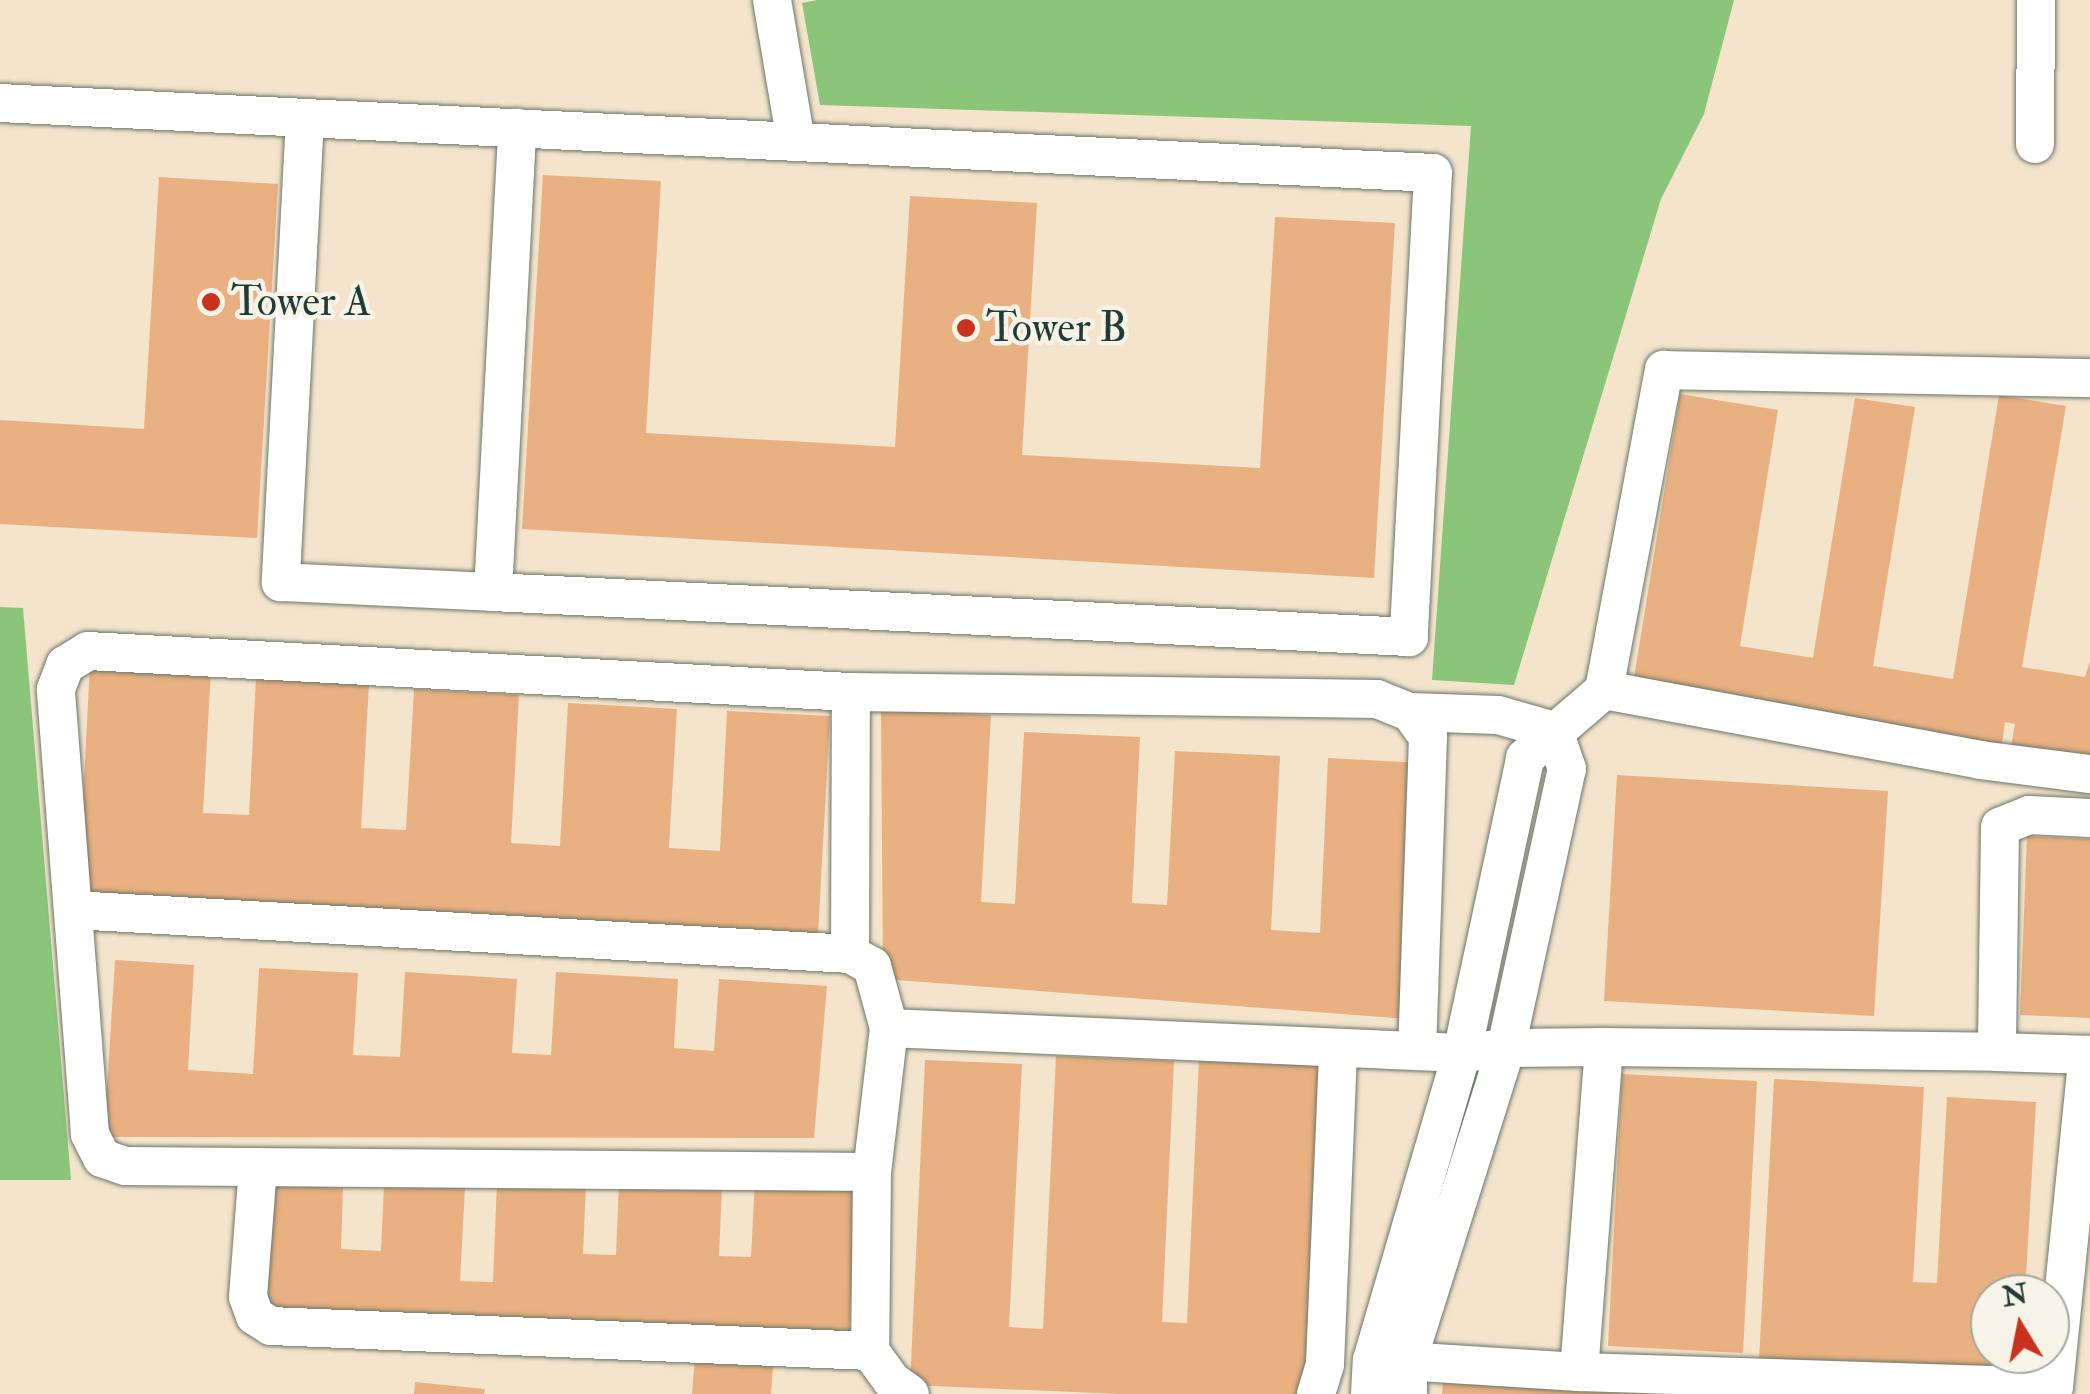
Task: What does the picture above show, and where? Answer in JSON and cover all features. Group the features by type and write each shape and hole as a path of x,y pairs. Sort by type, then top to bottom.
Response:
{"street":[{"path":"772,0 796,142"},
{"path":"2035,144 2036,0"},
{"path":"0,103 1433,173 1410,637 281,582 305,118"},
{"path":"493,592 517,128"},
{"path":"1389,1377 1525,758 1604,690 1664,370 2090,378"},
{"path":"872,1172 125,1166 102,1158 90,1134 56,689 65,665 88,651 850,692 1377,699 1410,712 1498,714 1554,731"},
{"path":"1604,690 1980,760 2090,774"},
{"path":"850,692 850,954"},
{"path":"1410,712 1428,737 1417,1051"},
{"path":"1389,1377 1506,1048 1567,769 1554,731"},
{"path":"1998,1052 2000,826 2029,815 2090,818"},
{"path":"74,910 850,954 872,966 889,1028 872,1172 870,1350 892,1381 910,1394"},
{"path":"889,1028 1462,1053 1506,1048 1604,1047 2089,1055 2054,1386 1988,1389 1579,1372 1321,1379 1338,1048"},
{"path":"1579,1372 1604,1047"},
{"path":"258,1166 248,1297 255,1316 270,1326 870,1350"}],"green space":[{"path":"1734,0 1704,114 1661,199 1514,685 1432,680 1471,126 820,105 802,3"},
{"path":"0,607 23,608 71,1180 0,1180"}],"building":[{"name":"Tower B","path":"543,175 661,181 646,433 895,447 910,196 1037,203 1022,455 1260,468 1275,217 1395,223 1374,578 522,529"},
{"name":"Tower A","path":"159,177 278,184 257,538 0,524 0,420 144,429"},
{"path":"1680,394 1778,410 1740,646 1813,658 1855,398 1915,407 1873,666 1953,679 1999,395 2066,406 2022,667 2085,677 2090,661 2090,759 2011,747 2015,724 2005,722 2001,752 1735,710 1738,695 1634,678"},
{"path":"90,664 211,670 203,813 249,815 256,677 369,683 361,828 406,830 414,689 519,695 511,843 560,846 568,703 677,709 669,848 720,851 727,711 830,716 818,935 78,896"},
{"path":"881,710 991,715 981,902 1015,904 1024,732 1140,737 1132,903 1167,905 1175,751 1280,756 1271,930 1320,933 1328,758 1421,763 1408,1019 883,979"},
{"path":"1617,775 1888,791 1874,1016 1604,1001"},
{"path":"2027,836 2090,839 2090,1018 2020,1015"},
{"path":"115,960 194,965 188,1070 253,1074 259,968 358,973 353,1055 400,1057 405,972 517,979 512,1053 551,1055 556,972 678,979 674,1048 714,1051 719,979 827,986 814,1138 104,1137"},
{"path":"1056,1056 1174,1061 1162,1322 1187,1323 1199,1058 1322,1063 1307,1394 1120,1394 910,1385 925,1060 1022,1064 1009,1327 1043,1329"},
{"path":"1622,1074 1757,1081 1743,1353 1608,1346"},
{"path":"1774,1079 1924,1087 1913,1282 1937,1283 1947,1097 2036,1102 2026,1274 1970,1274 1970,1371 1759,1360"},
{"path":"755,1179 856,1183 849,1336 265,1311 271,1185 343,1188 341,1249 381,1251 384,1185 465,1188 460,1281 493,1282 497,1180 586,1184 583,1254 616,1255 619,1182 722,1187 719,1256 751,1257"},
{"path":"695,1358 773,1366 771,1394 692,1394"},
{"path":"1443,1381 1648,1391 1648,1394 1442,1394"},
{"path":"415,1382 485,1389 484,1394 414,1394"}],"place":[{"name":"Tower A","path":"211,302"},
{"name":"Tower B","path":"966,328"}]}
